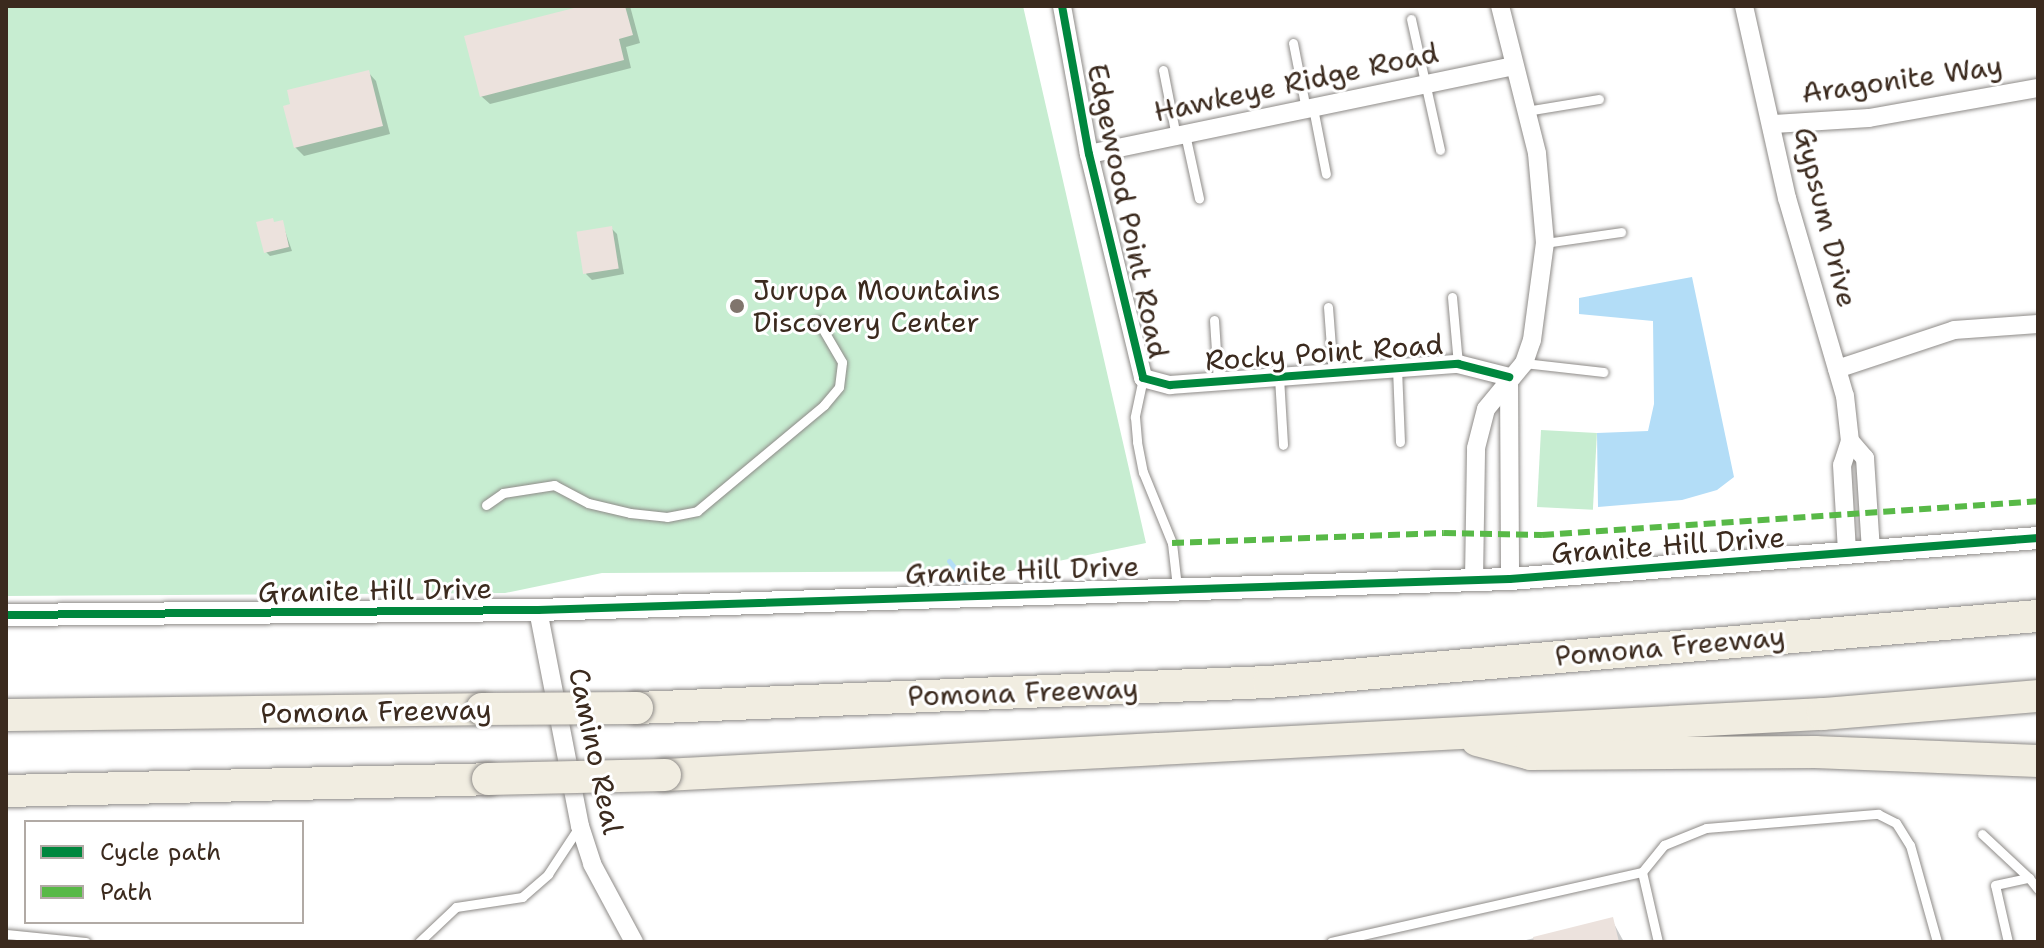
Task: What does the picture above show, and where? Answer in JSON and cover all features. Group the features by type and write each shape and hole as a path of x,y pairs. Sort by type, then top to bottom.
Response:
{"highway":[{"name":"Pomona Freeway","path":"6,715 637,708 1269,682 2038,616"},
{"path":"6,791 665,775 1823,714 2038,696"},
{"path":"1443,732 1531,754 1815,752 2038,761"}],"street":[{"name":"Edgewood Point Road","path":"1062,6 1089,154 1143,378"},
{"path":"1474,580 1479,436 1486,409 1509,377 1524,363 1532,340 1545,243 1543,191 1500,6"},
{"name":"Gypsum Drive","path":"1744,6 1774,124 1787,198 1837,369 1850,441 1842,465 1847,553"},
{"name":"Hawkeye Ridge Road","path":"1089,154 1514,66"},
{"name":"Aragonite Way","path":"1774,124 1869,118 2038,88"},
{"path":"1837,369 1954,330 2038,324"},
{"name":"Rocky Point Road","path":"1143,378 1170,385 1458,364 1509,377"},
{"path":"1509,377 1510,579"},
{"path":"1479,436 1508,441"},
{"name":"Gypsum Drive","path":"1850,441 1865,458 1871,551"},
{"name":"Granite Hill Drive","path":"6,615 538,610 1177,587 1510,579 2038,538"},
{"name":"Camino Real","path":"538,610 580,826 592,864 634,942"}],"lane":[{"path":"1411,19 1440,150"},
{"path":"1293,43 1326,174"},
{"path":"1163,70 1199,198"},
{"path":"1526,111 1599,99"},
{"path":"1545,243 1621,232"},
{"path":"1452,297 1458,364"},
{"path":"1328,307 1333,373"},
{"path":"1214,320 1218,382"},
{"path":"486,505 503,493 554,485 588,503 630,513 667,517 697,511 824,405 839,387 842,362 818,321"},
{"path":"1524,363 1603,372"},
{"path":"1397,368 1400,442"},
{"path":"1279,377 1283,445"},
{"path":"1143,378 1135,417 1137,442 1143,472 1172,543 1177,587"},
{"path":"1331,942 1642,872 1664,845 1706,828 1878,814 1896,823 1910,845 1937,942"},
{"path":"419,942 456,907 522,897 548,874 580,826"},
{"path":"1982,834 2038,889"},
{"path":"1642,872 1658,942"},
{"path":"2008,942 1995,885 2029,878"},
{"path":"6,934 86,942"}],"green space":[{"name":"Jurupa Mountains Discovery Center","path":"6,6 1023,6 1146,543 1010,571 602,573 505,593 6,596"},
{"path":"1541,430 1597,433 1593,510 1537,507"}],"water":[{"path":"1692,277 1734,477 1717,490 1682,500 1598,507 1597,433 1648,431 1654,404 1653,321 1579,314 1579,298"}],"building":[{"path":"582,6 625,6 633,35 619,39 624,60 480,97 464,36"},
{"path":"369,70 383,126 294,148 283,106 290,104 287,90"},
{"path":"273,218 274,222 283,220 289,247 264,253 256,222"},
{"path":"612,226 619,268 583,274 576,232"},
{"path":"1613,917 1619,942 1534,942 1533,937"}],"waterway":[{"path":"949,561 965,580"}],"marked path":[{"path":"1172,543 1444,533 1542,535 2038,501"}],"cycle path":[{"path":"1062,6 1089,154 1143,378 1170,385 1458,364 1509,377"},
{"path":"6,615 538,610 1510,579 2038,538"}],"place":[{"name":"Jurupa Mountains Discovery Center","path":"737,306"}]}
